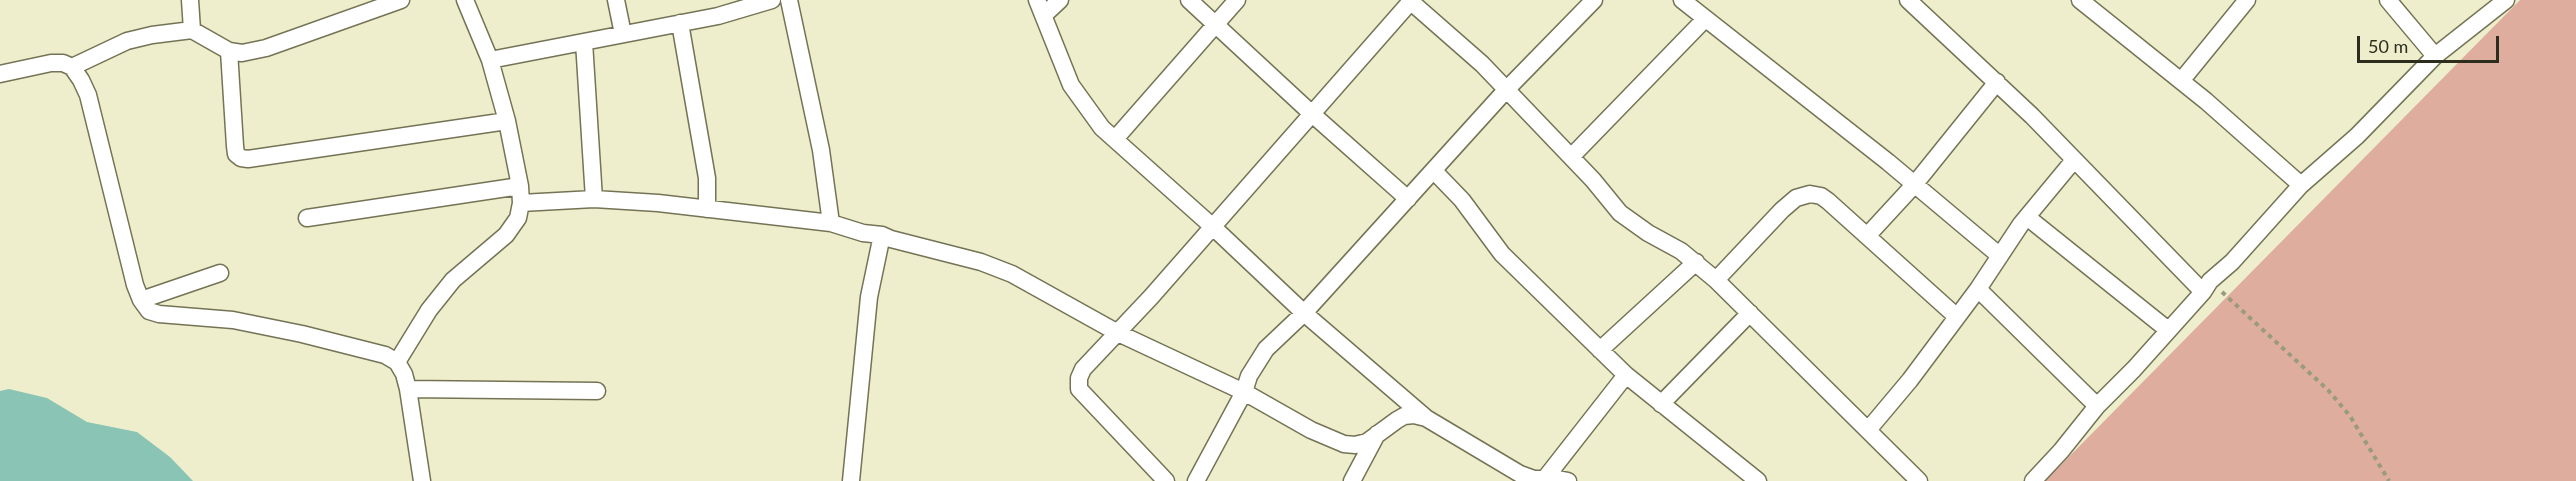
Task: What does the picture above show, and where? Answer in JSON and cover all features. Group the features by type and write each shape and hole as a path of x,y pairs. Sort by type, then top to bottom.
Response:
{"street":[{"path":"190,0 192,30"},
{"path":"72,67 127,41 192,30 229,51 242,53 266,48 401,0"},
{"path":"397,362 429,310 453,280 506,235 518,218 521,203 520,186 507,121 490,60 465,0"},
{"path":"616,0 622,34"},
{"path":"490,60 718,16 772,0"},
{"path":"789,0 821,150 831,223"},
{"path":"1060,0 1040,8 1071,85 1102,128 1213,227 1304,313 1426,418 1520,474 1534,479 1568,481"},
{"path":"1189,0 1408,199"},
{"path":"1115,139 1238,0"},
{"path":"1196,481 1244,392 1249,375 1266,349 1304,313 1507,89 1594,0"},
{"path":"1682,0 2000,256"},
{"path":"1908,0 1997,82 2206,287"},
{"path":"2181,81 2247,0"},
{"path":"2388,0 2435,56"},
{"path":"2033,481 2061,451 2097,406 2134,369 2301,185 2357,136 2435,56 2506,0"},
{"path":"1166,481 1079,389 1079,378 1083,369 1213,227 1411,1 1507,89 1620,213 1647,233 1681,251 1696,262 1919,481"},
{"path":"2086,2 2301,185"},
{"path":"1571,157 1705,19"},
{"path":"680,23 706,178 707,209"},
{"path":"584,42 594,199"},
{"path":"229,51 235,146 241,158 248,159 507,121"},
{"path":"0,74 51,63 63,63 72,67 88,95 135,285 141,300 149,311 159,314 233,320 302,333 385,355 397,362 404,374 408,389 422,481"},
{"path":"1867,236 1914,185 1997,82"},
{"path":"1868,430 1911,380 1978,289 2027,217 2074,160"},
{"path":"1434,171 1462,200 1502,254 1626,375 1758,481"},
{"path":"307,218 520,186"},
{"path":"1716,280 1782,210 1796,198 1810,194 1821,196 1957,317"},
{"path":"521,203 594,199 707,209 831,223 863,233 882,235 981,262 1012,274 1118,333 1244,392 1311,430 1344,444 1355,445 1367,442 1404,416 1414,415 1426,418"},
{"path":"2027,217 2168,330"},
{"path":"851,481 868,297 882,235"},
{"path":"1600,350 1696,262"},
{"path":"141,300 220,273"},
{"path":"1978,289 2097,406"},
{"path":"1661,404 1750,313"},
{"path":"1544,480 1626,375"},
{"path":"408,389 597,391"},
{"path":"1352,481 1377,434"}],"path":[{"path":"2206,287 2328,390 2350,416 2389,481"}],"shaded area":[{"path":"2520,0 2576,0 2576,481 2045,481"}],"water":[{"path":"9,389 47,398 87,422 137,432 170,457 193,481 0,481 0,391"}]}
